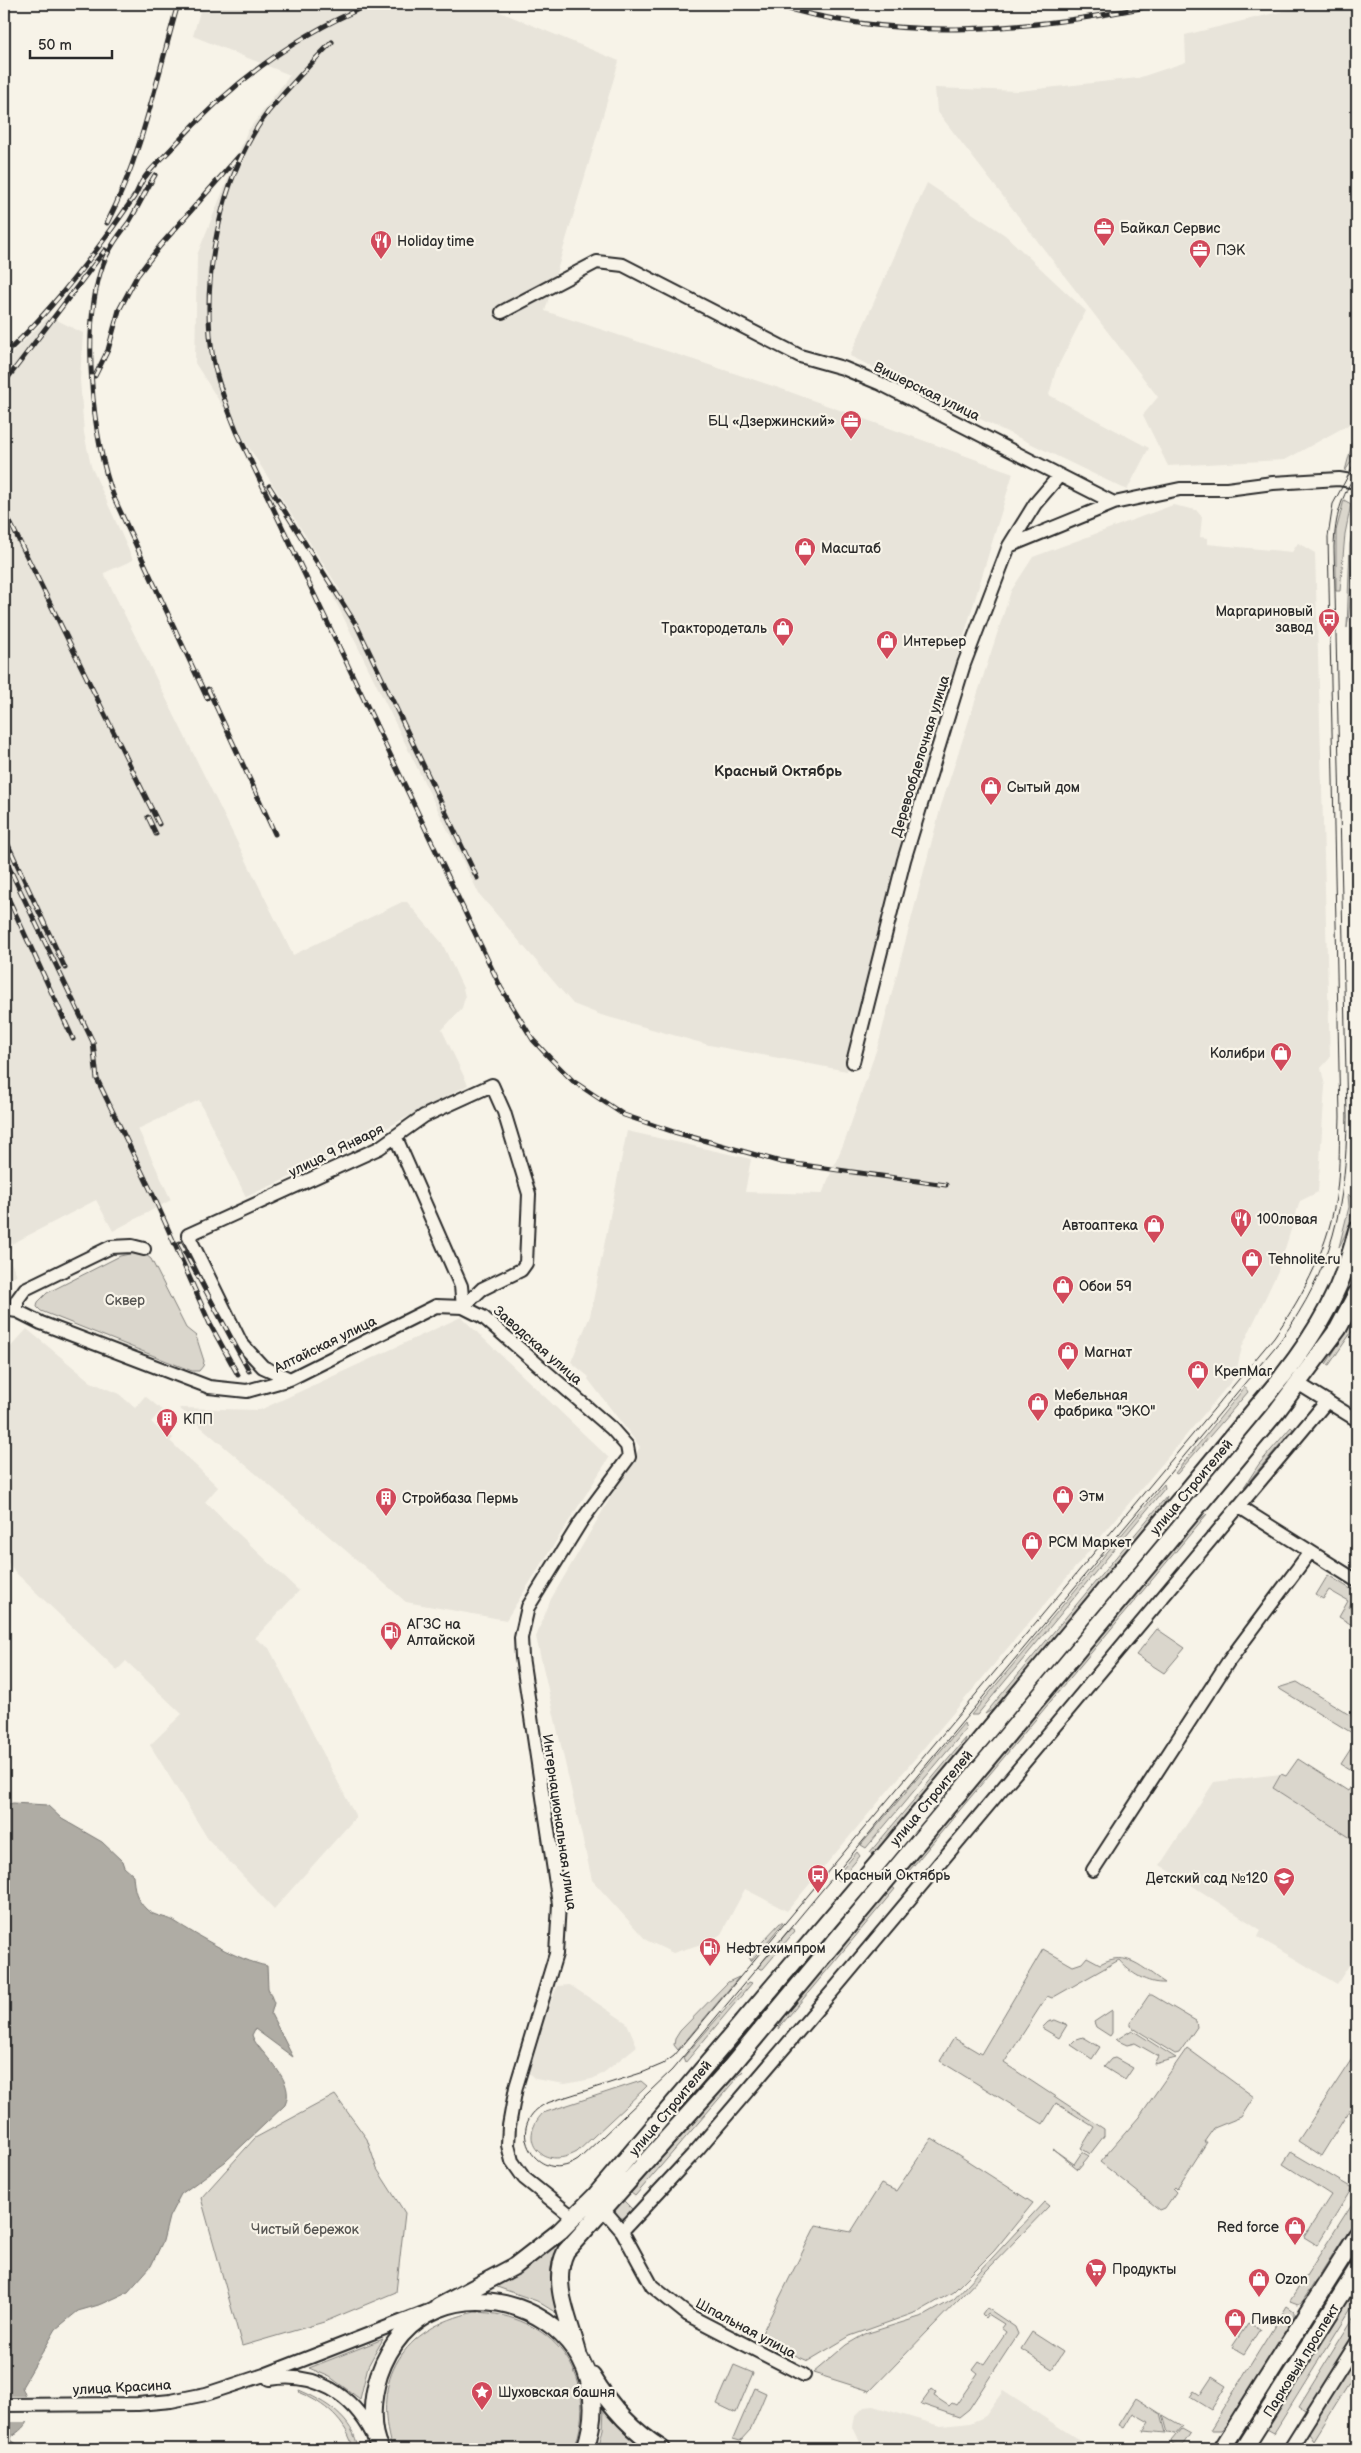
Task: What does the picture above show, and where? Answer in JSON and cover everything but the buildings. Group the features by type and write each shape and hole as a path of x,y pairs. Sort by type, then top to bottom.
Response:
{"main road":[{"name":"улица Строителей","path":"378,2448 373,2405 386,2357 403,2334 436,2308 515,2266 560,2232 611,2178 871,1871 1282,1377 1322,1320 1341,1282 1357,1230"},
{"name":"улица Строителей","path":"585,2449 591,2427 592,2402 587,2375 562,2294 560,2279 561,2265 572,2243 604,2210 729,2070 1299,1384 1338,1330 1357,1293"},
{"path":"1282,1377 1299,1384"},
{"name":"Парковый проспект","path":"1222,2449 1357,2235"},
{"name":"Парковый проспект","path":"1244,2449 1357,2270"},
{"path":"436,2308 475,2302 519,2307 554,2328 580,2356 601,2391 618,2412 640,2434 662,2449"}],"street":[{"name":"Вишерская улица","path":"502,312 597,262 623,265 800,356 843,368 879,383 1114,503"},
{"name":"Деревообделочная улица","path":"853,1062 888,919 964,664 1009,546 1035,504 1059,476"},
{"path":"1009,546 1114,503 1180,490 1226,489 1273,483 1338,479 1357,482"},
{"name":"улица 9 Января","path":"290,1379 263,1367 241,1343 188,1235 379,1148 396,1138 410,1124 424,1116 492,1086 504,1112 529,1194 529,1222 524,1267 482,1289 463,1307"},
{"path":"396,1138 461,1286 463,1307"},
{"path":"4,1309 17,1311 17,1300 25,1289 104,1249 118,1245 144,1249"},
{"name":"Алтайская улица","path":"17,1311 40,1323 209,1387 247,1391 290,1379 436,1306 463,1307"},
{"name":"Заводская улица","path":"463,1307 482,1317 612,1429 627,1446 629,1457"},
{"path":"1299,1384 1357,1420"},
{"path":"622,2231 697,2150 830,1995 1327,1401"},
{"name":"Интернациональная улица","path":"574,2218 524,2178 512,2161 508,2145 509,2126 516,2088 556,1954 559,1904 522,1657 521,1638 524,1617 536,1592 580,1523 629,1457"},
{"path":"1238,1506 1357,1581"},
{"path":"1093,1870 1228,1662 1310,1552"},
{"name":"Шпальная улица","path":"604,2210 622,2231 652,2286 688,2315 804,2375"},
{"path":"240,2384 436,2308"},
{"path":"1290,2449 1357,2342"},
{"path":"240,2384 289,2377 306,2378 322,2383 350,2403 367,2425 378,2448"},
{"name":"улица Красина","path":"4,2405 150,2403 191,2397 240,2384"}],"shaded area":[{"path":"202,4 481,4 619,61 545,311 779,388 1013,473 932,742 847,1071 709,1045 601,1015 573,1004 479,894 333,596 340,590 195,363 197,255 247,132 290,75 193,36"},
{"path":"1312,4 1357,4 1357,420 1285,460 1168,466 1143,415 1158,397 937,111 935,88 1019,91 1138,78 1186,62 1185,35"},
{"path":"927,183 1005,235 1086,311 1056,370 1049,395 1149,448 1127,490 850,356"},
{"path":"49,316 83,333 80,380 84,433 91,466 133,560 104,573 293,955 402,902 407,902 442,943 463,988 465,997 462,1008 442,1030 468,1085 306,1170 246,1197 199,1100 138,1129 171,1200 113,1231 96,1200 4,1248 4,361"},
{"path":"1173,505 1196,510 1202,517 1200,537 1207,538 1207,544 1292,552 1298,543 1315,553 1330,1058 1321,1068 1325,1086 1318,1192 1300,1201 1278,1271 1242,1347 1235,1377 787,1911 745,1889 721,1934 711,1941 673,1953 646,1940 592,1880 536,1637 551,1599 640,1447 588,1379 589,1377 571,1362 590,1316 627,1131 751,1159 745,1192 822,1194 846,1138 879,1042 941,806 1011,591 1033,557"},
{"path":"4,1248 17,1275 4,1282"},
{"path":"461,1317 609,1458 506,1620 406,1602 179,1408 260,1410"},
{"path":"27,1329 91,1382 119,1394 135,1408 145,1396 162,1410 151,1422 164,1434 167,1432 173,1438 170,1441 218,1487 205,1502 299,1591 255,1638 269,1648 356,1817 274,1909 208,1839 150,1745 182,1714 126,1661 117,1670 16,1573 4,1557 4,1354"},
{"name":"Детский сад №120","path":"1281,1774 1273,1788 1357,1842 1357,1953 1337,1984 1258,1937 1261,1930 1160,1865 1214,1782"},
{"path":"13,1803 47,1805 62,1819 102,1842 122,1861 124,1867 133,1875 138,1898 149,1912 174,1921 207,1941 243,1959 267,1966 268,1988 274,2003 271,2014 293,2057 255,2029 252,2035 254,2040 283,2079 287,2096 285,2105 225,2162 181,2194 169,2217 163,2241 151,2266 128,2292 102,2304 78,2311 56,2329 22,2387 29,2408 28,2420 25,2426 12,2436 11,2440 18,2445 24,2444 25,2449 4,2449 4,1805"},
{"path":"570,1985 627,2023 637,2046 602,2074 592,2079 565,2084 535,2079 529,2073 546,2015 557,1986"},
{"path":"1003,2391 1093,2449 863,2449 853,2427 855,2416 864,2407 873,2406 941,2426 970,2423 984,2417"}],"green space":[{"path":"1357,432 1357,453 1345,471 1355,433"},
{"path":"1344,500 1351,504 1345,534 1340,591 1336,591 1336,531"},
{"path":"1355,515 1357,515 1357,524 1347,628 1350,544"},
{"path":"1348,1194 1353,1199 1351,1218 1339,1247 1349,1207"},
{"name":"Сквер","path":"134,1253 146,1255 151,1259 186,1328 196,1336 204,1361 199,1371 192,1371 41,1311 37,1307 38,1302 47,1293 120,1256"},
{"path":"1357,1315 1355,1327 1329,1365 1326,1364"},
{"path":"1245,1387 1248,1392 1177,1474 1175,1473"},
{"path":"1291,1427 1293,1429 1244,1487 1259,1464"},
{"path":"1164,1484 1165,1488 977,1715 971,1715"},
{"path":"1167,1496 1162,1508 996,1708 985,1714"},
{"path":"1207,1514 904,1877 901,1875 1194,1524"},
{"path":"1328,1575 1357,1593 1349,1607 1357,1613 1357,1628 1339,1617 1348,1601 1329,1590 1323,1599 1316,1595"},
{"path":"1157,1629 1185,1648 1164,1673 1136,1655"},
{"path":"1297,1682 1357,1719 1357,1736 1278,1688"},
{"path":"964,1723 966,1729 866,1848 861,1845"},
{"path":"966,1738 963,1748 874,1854 870,1852"},
{"path":"1357,1739 1357,1755 1349,1769 1341,1764"},
{"path":"1298,1759 1348,1791 1357,1777 1357,1842 1273,1788 1281,1774 1286,1776"},
{"path":"857,1852 860,1856 839,1881 835,1878"},
{"path":"892,1887 895,1889 778,2029 787,2012"},
{"path":"780,1923 783,1923 751,1961 749,1956"},
{"path":"791,1928 795,1931 763,1969 760,1969 758,1967"},
{"path":"1043,1949 1073,1966 1082,1963 1087,1957 1100,1964 1110,1960 1126,1959 1141,1966 1165,1983 1152,1982 1139,1977 1119,1960 1052,1998 1047,1996 1004,2063 1104,2129 1104,2136 1090,2154 1081,2148 1094,2127 1056,2103 1043,2124 940,2061 954,2038 981,2054"},
{"path":"739,1977 678,2050 674,2045 680,2031 728,1982"},
{"path":"749,1982 752,1983 685,2063 683,2058"},
{"path":"1149,1995 1196,2021 1197,2027 1179,2053 1175,2054 1130,2026 1130,2023"},
{"path":"1112,2010 1112,2033 1110,2036 1096,2027 1094,2022"},
{"path":"1055,2020 1067,2025 1059,2038 1042,2028 1048,2022"},
{"path":"1132,2030 1176,2058 1154,2064 1158,2056 1135,2043 1127,2045 1116,2040"},
{"path":"1083,2037 1100,2047 1092,2059 1071,2045 1077,2039"},
{"path":"1187,2048 1254,2097 1241,2117 1214,2128 1177,2189 1175,2187 1173,2189 1176,2192 1165,2208 1160,2210 1100,2162 1139,2117"},
{"path":"1357,2051 1357,2098 1321,2156 1298,2141"},
{"path":"1115,2058 1133,2068 1125,2080 1104,2067 1111,2059"},
{"path":"743,2071 635,2196 631,2193 730,2081"},
{"path":"641,2081 647,2086 577,2152 565,2157 554,2158 544,2155 537,2150 533,2143 532,2134 535,2123 543,2113"},
{"name":"Чистый бережок","path":"335,2095 367,2139 377,2169 405,2213 396,2292 324,2322 242,2346 201,2198 255,2138"},
{"path":"932,2138 1033,2203 994,2251 953,2292 920,2311 850,2336 808,2361 759,2339 816,2225 851,2232 881,2184 896,2191"},
{"path":"1053,2149 1074,2164 1082,2152 1089,2156 1078,2169"},
{"path":"1291,2152 1352,2188 1317,2245 1304,2237 1331,2195 1283,2164"},
{"path":"1357,2196 1357,2217 1302,2302 1298,2304 1290,2301"},
{"path":"621,2198 634,2211 625,2218 621,2218 615,2212 615,2206"},
{"path":"1044,2202 1049,2206 870,2391 813,2373 846,2345 865,2334 926,2315 954,2299"},
{"path":"567,2235 555,2255 550,2273 552,2292 558,2314 537,2301 497,2287 498,2284"},
{"path":"1357,2281 1357,2299 1274,2433 1265,2428"},
{"path":"1287,2306 1294,2311 1294,2317 1227,2425 1221,2430 1210,2430"},
{"path":"987,2308 1015,2327 1018,2334 969,2409 959,2417 921,2404 932,2389 936,2392 934,2396 949,2406 952,2403 956,2405 978,2373 973,2369 979,2361 984,2364 1006,2332 1001,2328 1004,2324 988,2314 985,2318 982,2315"},
{"path":"475,2312 502,2315 526,2324 547,2336 564,2353 575,2373 581,2396 581,2422 574,2449 392,2449 387,2423 386,2400 390,2379 398,2360 411,2344 428,2330"},
{"path":"1357,2312 1357,2333 1308,2412 1299,2406"},
{"path":"1248,2323 1260,2329 1244,2354 1232,2347"},
{"path":"1032,2332 1063,2352 1052,2369 1021,2349"},
{"path":"383,2339 368,2366 360,2399 330,2377 309,2368"},
{"path":"1357,2352 1357,2371 1314,2440 1308,2431"},
{"path":"734,2365 753,2373 736,2413 717,2404"},
{"path":"1212,2377 1226,2386 1211,2410 1190,2397 1194,2391 1200,2395"},
{"path":"755,2388 766,2393 751,2429 740,2441 733,2439"},
{"path":"299,2390 337,2412 351,2429 358,2449 353,2449 346,2430 333,2414 317,2402 300,2393"},
{"path":"1136,2398 1161,2414 1166,2433 1143,2431 1149,2422 1133,2413 1124,2428 1119,2425"},
{"path":"604,2409 621,2429 646,2449 598,2449 603,2429"},
{"path":"1163,2415 1182,2426 1175,2434 1168,2433"},
{"path":"1181,2429 1190,2434 1180,2449 1172,2444 1171,2441"}],"pier":[{"path":"4,2396 28,2396 32,2408 31,2422 4,2422"}],"tram line":[{"path":"1357,459 1333,504 1328,537 1340,1117 1339,1163 1334,1210 1329,1230 1315,1267 1296,1303 1274,1337 674,2056 663,2064 644,2072 550,2102 535,2111 527,2123 526,2136 529,2149 537,2159 548,2165 562,2166 578,2160 672,2070 1280,1341 1313,1287 1333,1235 1344,1180 1346,1149 1347,1117 1334,547 1340,508 1357,471"}],"railway":[{"path":"107,223 130,170 139,143 178,4"},
{"path":"4,355 40,319 73,280 120,218 148,173 216,103 264,64 289,47 316,31 371,4"},
{"path":"772,4 820,16 868,24 916,28 965,29 1063,21 1160,4"},
{"path":"332,42 268,112 251,138 237,166 226,197 212,263 209,296 213,359 220,388 238,434 501,988 533,1040 550,1058 573,1081 624,1115 674,1132 781,1162 946,1185"},
{"path":"95,376 108,350 119,310 137,276 160,246 239,156"},
{"path":"155,175 129,222 108,253 96,289 92,318 91,349 95,415 100,446 115,500 207,698"},
{"path":"4,383 105,250"},
{"path":"4,396 8,386"},
{"path":"269,486 357,626 477,878"},
{"path":"4,510 159,824"},
{"path":"208,689 275,834"},
{"path":"148,817 156,834"},
{"path":"4,836 65,968"},
{"path":"4,857 93,1042 97,1079 153,1195 210,1324 238,1375"},
{"path":"4,889 73,1039"},
{"path":"180,1243 249,1371"}],"place":[{"name":"Байкал Сервис","path":"1104,247"},
{"name":"Holiday time","path":"381,260"},
{"name":"ПЭК","path":"1200,269"},
{"name":"БЦ «Дзержинский»","path":"851,440"},
{"name":"Масштаб","path":"805,567"},
{"name":"Маргариновый завод","path":"1329,638"},
{"name":"Трактородеталь","path":"783,647"},
{"name":"Интерьер","path":"887,660"},
{"name":"Сытый дом","path":"991,806"},
{"name":"Колибри","path":"1281,1072"},
{"name":"100ловая","path":"1241,1238"},
{"name":"Автоаптека","path":"1154,1244"},
{"name":"Tehnolite.ru","path":"1252,1278"},
{"name":"Обои 59","path":"1063,1305"},
{"name":"Магнат","path":"1068,1371"},
{"name":"КрепМаг","path":"1198,1390"},
{"name":"Мебельная фабрика \"ЭКО\"","path":"1038,1422"},
{"name":"КПП","path":"167,1438"},
{"name":"Этм","path":"1063,1515"},
{"name":"Стройбаза Пермь","path":"386,1517"},
{"name":"РСМ Маркет","path":"1032,1561"},
{"name":"АГЗС на Алтайской","path":"391,1651"},
{"name":"Красный Октябрь","path":"818,1894"},
{"name":"Детский сад №120","path":"1284,1897"},
{"name":"Нефтехимпром","path":"710,1967"},
{"name":"Red force","path":"1295,2246"},
{"name":"Продукты","path":"1096,2288"},
{"name":"Ozon","path":"1259,2298"},
{"name":"Пивко","path":"1235,2338"},
{"name":"Шуховская башня","path":"482,2411"}],"district":[{"name":"Красный Октябрь","path":"778,771"}]}
